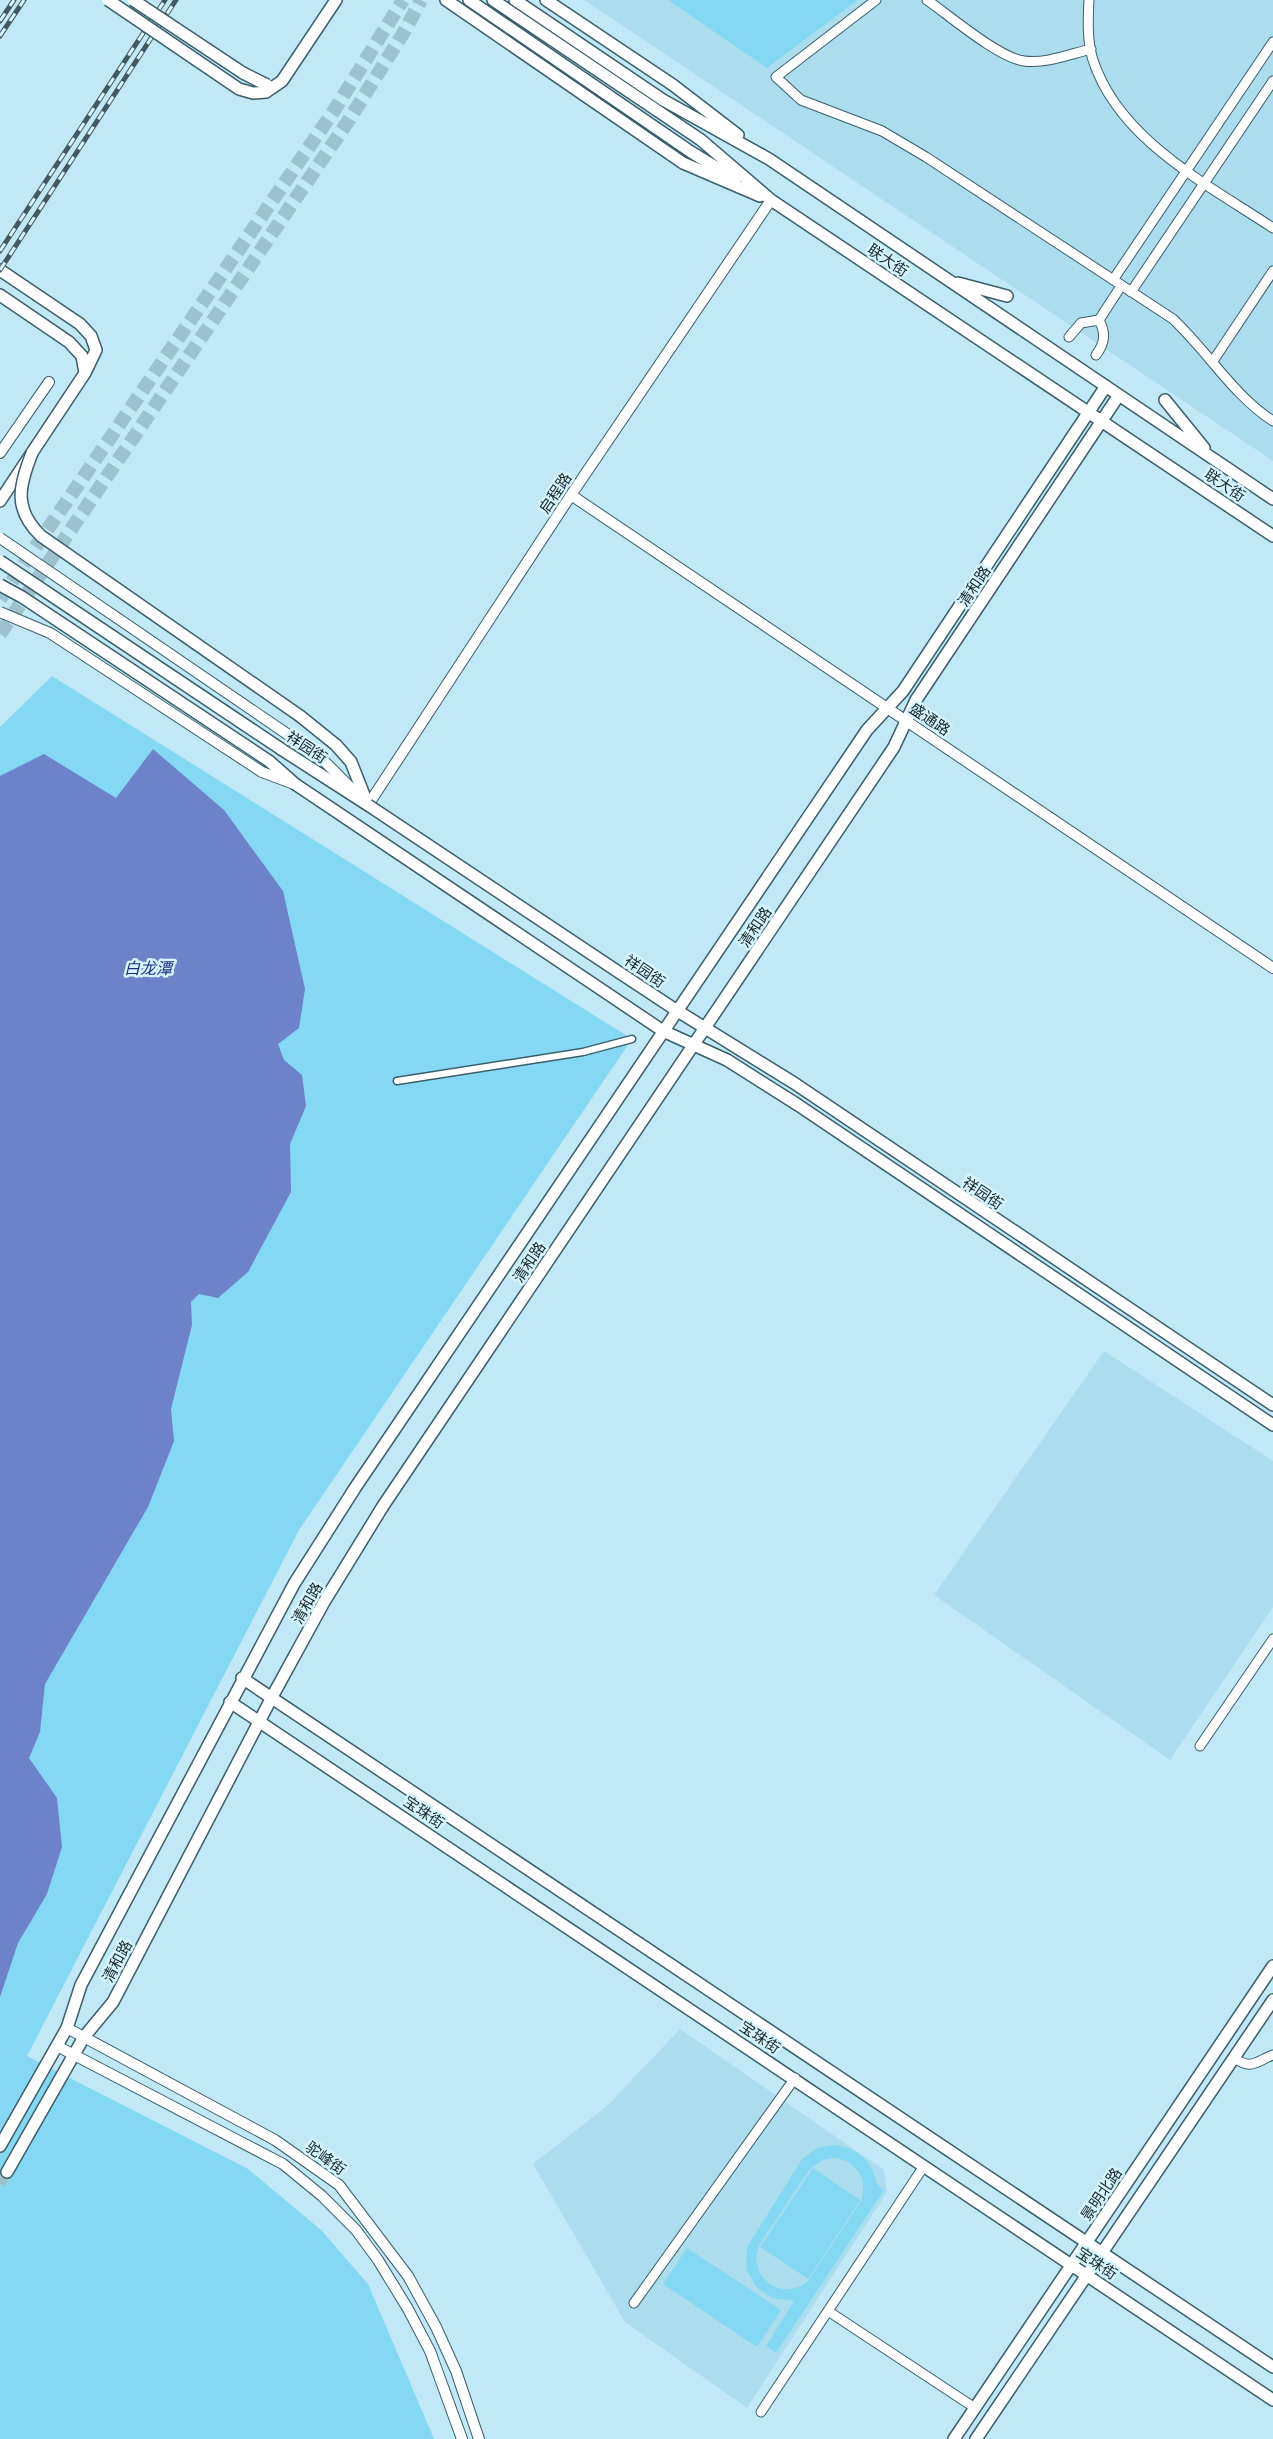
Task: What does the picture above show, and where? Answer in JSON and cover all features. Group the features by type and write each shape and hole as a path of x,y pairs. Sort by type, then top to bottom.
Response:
{"main road":[{"path":"108,0 239,89 253,93 266,92 282,81 336,0"},
{"path":"133,0 243,73 271,85 282,81"},
{"path":"446,0 683,163 771,200"},
{"path":"469,0 691,152 771,200"},
{"name":"联大街","path":"493,0 700,140 771,200 1273,536"},
{"name":"联大街","path":"515,0 663,100 770,159 1273,498"},
{"path":"546,0 672,85 770,159"},
{"path":"0,270 80,324 91,336 96,350 85,373 0,501"},
{"path":"950,281 1007,296"},
{"path":"0,295 69,342 82,356 85,373"},
{"name":"清和路","path":"0,2146 67,2028 81,1986 242,1678 294,1584 355,1488 676,1010 867,730 903,691 1106,386"},
{"name":"清和路","path":"7,2172 84,2037 113,2002 272,1697 324,1602 383,1506 894,747 916,700 1119,395"},
{"path":"1165,400 1212,457"},
{"path":"32,453 23,476 20,498 28,523 41,536 300,716 336,745 351,762 368,805"},
{"name":"祥园街","path":"0,561 676,1010 706,1026 794,1083 1273,1405"},
{"name":"祥园街","path":"0,585 22,597 268,761 294,784 663,1031 727,1060 798,1105 1273,1425"},
{"name":"宝珠街","path":"242,1678 1273,2367"},
{"name":"宝珠街","path":"230,1702 260,1720 795,2078 1273,2400"},
{"name":"景明北路","path":"954,2439 1273,1966"},
{"path":"976,2439 1273,2000"}],"street":[{"path":"876,0 776,77 801,100 882,131 926,157 1173,319 1197,341 1257,410 1273,421"},
{"path":"927,0 1008,57 1024,61 1052,59 1092,49"},
{"path":"1089,0 1088,22 1093,60 1113,104 1136,131 1204,183 1273,228"},
{"path":"1113,280 1273,42"},
{"path":"1131,292 1273,81"},
{"name":"启程路","path":"368,805 571,495 771,200"},
{"path":"1213,361 1273,271"},
{"path":"1069,337 1081,323 1099,320 1121,286"},
{"path":"1096,355 1102,347 1104,338 1104,329 1099,320"},
{"path":"0,453 49,382"},
{"name":"盛通路","path":"571,495 1273,968"},
{"path":"0,538 290,736 322,760 368,805"},
{"path":"0,612 50,633 262,772 294,784"},
{"path":"398,1081 583,1052 632,1040"},
{"path":"1200,1746 1273,1639"},
{"name":"驼峰街","path":"67,2028 275,2140 339,2185 408,2276 436,2327 456,2371 479,2439"},
{"name":"驼峰街","path":"57,2046 283,2164 322,2196 356,2230 378,2260 408,2309 430,2351 462,2439"},
{"path":"1234,2058 1246,2065 1252,2065 1273,2055"},
{"path":"634,2303 795,2078"},
{"path":"761,2412 924,2166"},
{"path":"828,2310 975,2408"}],"shaded area":[{"path":"584,0 1273,0 1273,461"},
{"path":"668,0 858,0 767,68"},
{"path":"52,676 632,1039 299,1530 27,2056 248,2169 321,2230 368,2284 434,2439 0,2439 0,727"},
{"path":"1104,1351 1273,1461 1273,1607 1170,1760 934,1595"},
{"path":"680,2029 884,2170 887,2192 747,2408 625,2322 533,2164 607,2106"},
{"path":"834,2145 853,2150 868,2162 877,2184 884,2190 776,2353 766,2346 794,2301 772,2298 757,2288 746,2269 747,2247 802,2159 817,2148","holes":["834,2158 849,2163 859,2172 863,2186 861,2201 808,2281 801,2286 789,2289 776,2287 766,2281 759,2271 757,2255 761,2242 811,2168 823,2160"]},
{"path":"813,2168 860,2200 808,2279 760,2247"},
{"path":"687,2248 781,2310 757,2347 663,2284"}],"water":[{"name":"白龙潭","path":"153,749 224,810 283,891 305,989 299,1028 278,1044 284,1060 302,1075 306,1106 290,1144 291,1192 248,1272 218,1298 199,1294 191,1302 192,1325 171,1409 174,1441 148,1507 45,1684 40,1732 29,1758 57,1798 62,1847 47,1894 18,1943 0,1997 0,776 44,754 116,798"}],"tunnel":[{"path":"0,599 335,109 403,0"},
{"path":"0,634 347,123 404,32 421,0"},
{"path":"0,2184 7,2172"}],"railway":[{"path":"0,21 14,0"},
{"path":"0,36 24,0"},
{"path":"0,251 165,0"},
{"path":"0,270 176,0"}]}
